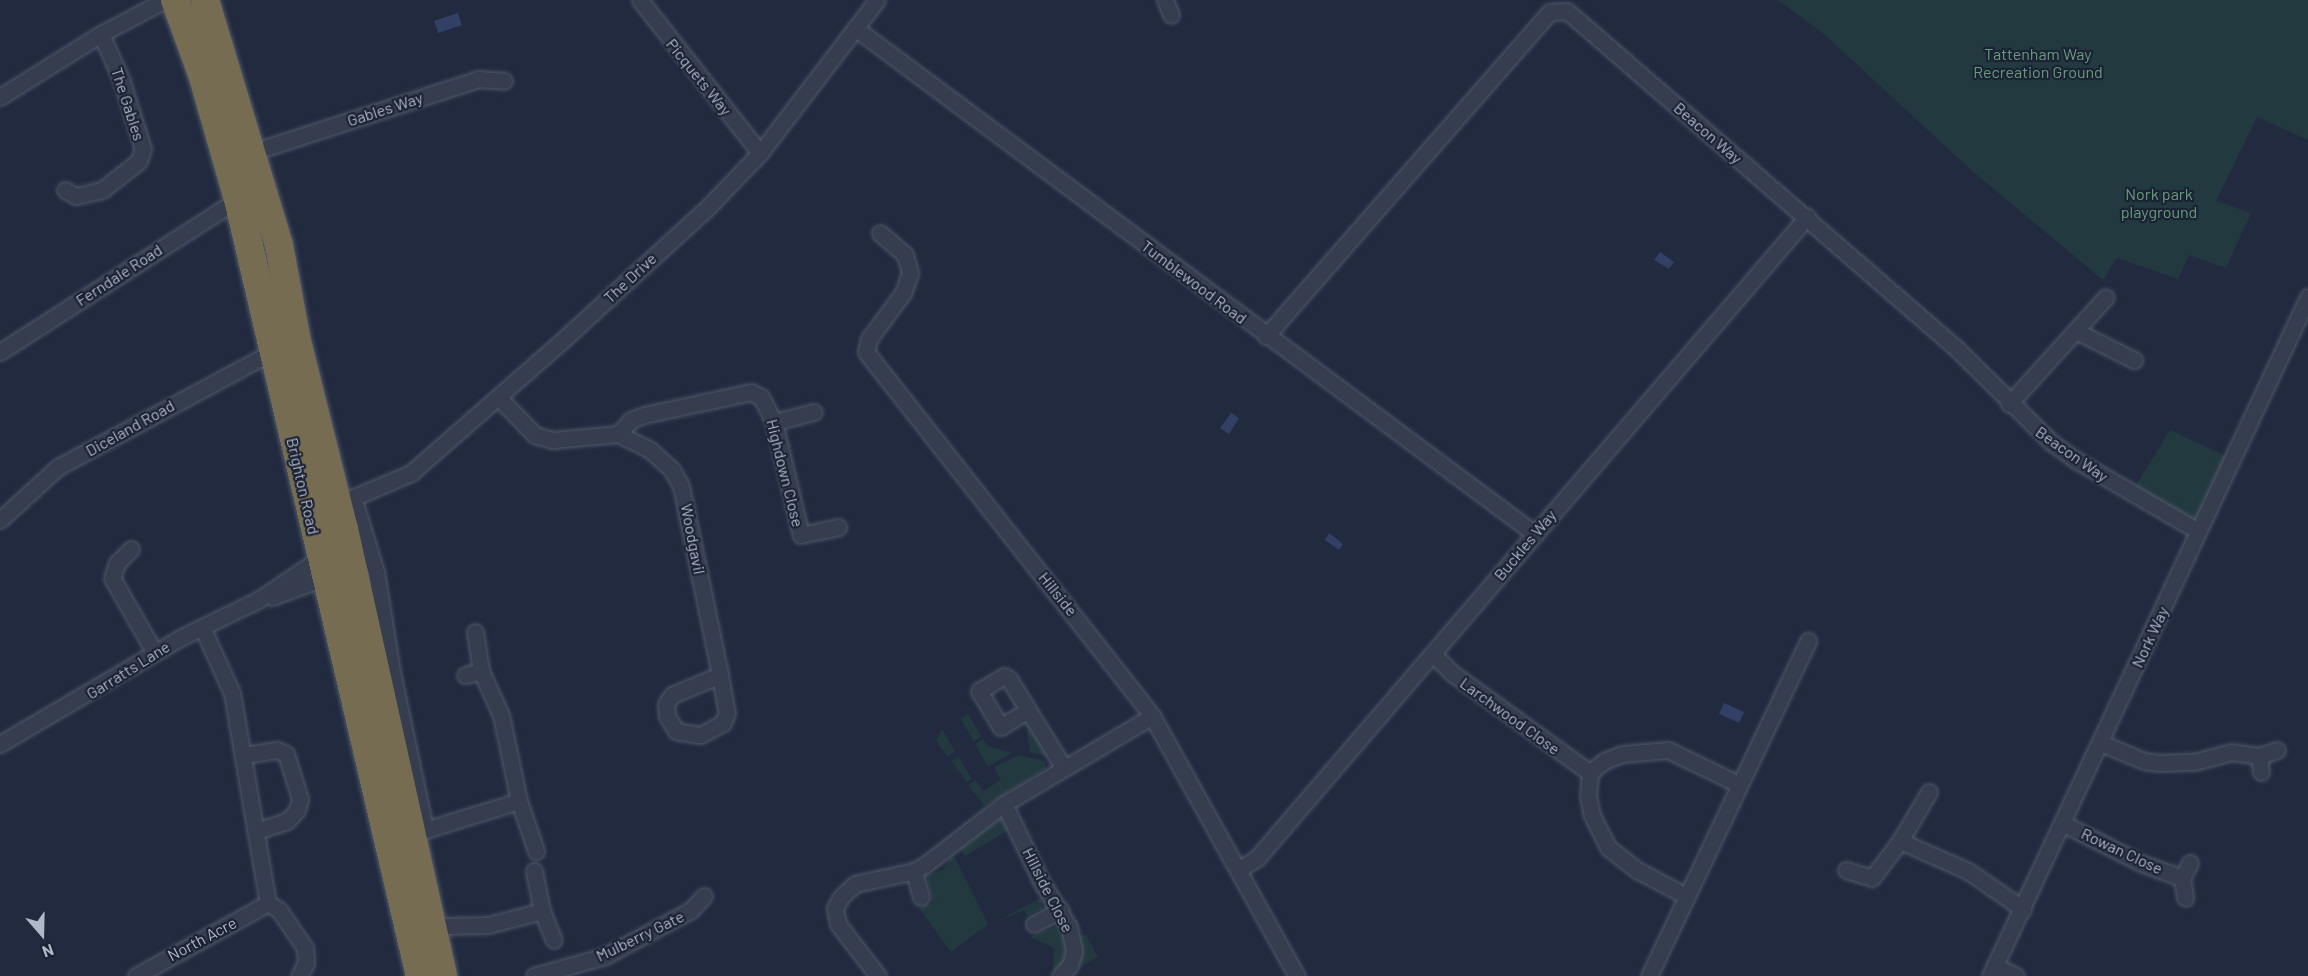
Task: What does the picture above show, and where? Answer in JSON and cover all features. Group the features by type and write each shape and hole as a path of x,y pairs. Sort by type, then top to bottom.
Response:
{"highway":[{"name":"Brighton Road","path":"175,0 203,77 238,199 285,346 346,502 443,976"},
{"name":"Brighton Road","path":"206,0 279,245 285,346"},
{"path":"285,346 297,374 336,557 332,571 322,568"},
{"path":"322,568 420,976"}],"street":[{"path":"0,97 101,34 165,0"},
{"name":"Picquets Way","path":"640,0 760,153"},
{"name":"The Drive","path":"346,502 411,473 499,398 710,205 760,153 877,0"},
{"path":"1165,0 1171,15"},
{"name":"Beacon Way","path":"1266,336 1550,12 1560,9 1567,11 1807,217 1957,349 2009,404 2076,460 2198,531"},
{"name":"Tumblewood Road","path":"855,28 1535,534"},
{"name":"The Gables","path":"64,190 76,195 102,190 139,161 142,149 121,79 101,34"},
{"name":"Gables Way","path":"268,147 478,79 504,81"},
{"name":"Ferndale Road","path":"0,352 238,199"},
{"name":"Buckles Way","path":"1240,869 1257,858 1807,217"},
{"name":"Hillside","path":"880,233 905,255 910,273 903,293 868,339 866,352 1152,716 1240,869 1297,976"},
{"path":"2009,404 2078,332 2106,297"},
{"name":"Nork Way","path":"1992,971 2064,824 2308,297"},
{"path":"2078,332 2134,360"},
{"name":"Diceland Road","path":"0,520 58,467 285,346"},
{"path":"499,398 535,435 546,440 618,434 631,420 644,415 739,392 761,397 772,415 814,412"},
{"name":"Highdown Close","path":"772,415 801,536 838,527"},
{"name":"Woodgavil","path":"618,434 649,449 672,470 681,486 720,675 727,713 723,723 700,735 676,731 666,704 672,694 720,675"},
{"name":"Brighton Road","path":"346,502 376,572 392,672 455,976"},
{"path":"131,549 117,564 112,578 155,653"},
{"name":"Garratts Lane","path":"0,744 202,627 322,568"},
{"path":"202,627 232,693 268,903 279,910 305,948 306,963 299,976"},
{"path":"475,632 481,671 497,704 519,801 536,851"},
{"path":"1649,976 1738,784 1808,641"},
{"name":"Larchwood Close","path":"1432,654 1452,673 1590,773"},
{"path":"465,675 481,671"},
{"path":"1028,710 1064,768"},
{"path":"878,976 838,924 835,908 855,884 914,871 1004,804 1152,716"},
{"path":"2101,743 2144,761 2160,764 2194,762 2231,752 2260,764 2277,750"},
{"path":"244,755 277,750 286,754 300,799 297,810 287,821 256,831"},
{"path":"1686,896 1637,870 1608,847 1592,815 1590,773 1604,761 1622,753 1668,750 1738,784"},
{"path":"1846,870 1872,878 1900,841 1929,792"},
{"path":"425,830 519,801"},
{"name":"Hillside Close","path":"1004,804 1041,881 1060,910 1074,951 1070,965 1060,976"},
{"name":"Rowan Close","path":"2064,824 2141,863 2182,878"},
{"path":"1900,841 1968,871 2023,909"},
{"name":"Rowan Close","path":"2185,898 2182,878 2190,863"},
{"path":"534,871 542,911 554,940"},
{"path":"914,871 921,897"},
{"name":"Mulberry Gate","path":"534,976 605,956 691,910 704,896"},
{"name":"North Acre","path":"136,976 268,903"},
{"path":"1034,924 1060,910"},
{"path":"444,926 488,925 542,911"},
{"path":"1992,971 2016,976"}],"green space":[{"path":"1778,0 2308,0 2308,140 2257,117 2216,201 2251,213 2226,268 2189,255 2178,279 2117,258 2103,280 1971,170 1825,35"},
{"path":"2170,430 2232,459 2198,531 2131,493"},
{"path":"968,714 981,736 974,741 960,719"},
{"path":"1026,725 1029,726 1049,757 1030,752"},
{"path":"942,729 955,751 948,757 936,741"},
{"path":"983,739 988,746 1011,753 988,767 975,744"},
{"path":"1019,755 1044,761 1046,768 985,806 968,785 976,780 983,791 1001,780 994,767"},
{"path":"959,757 972,779 967,782 951,761"},
{"path":"996,819 1002,819 1009,830 965,856 960,848"},
{"path":"953,854 988,924 951,952 919,908 932,903 927,875 943,870"},
{"path":"1041,898 1042,908 1027,916 1024,910 996,922"},
{"path":"1058,926 1063,930 1067,955 1059,972 1053,969 1054,948 1030,937"},
{"path":"1086,935 1098,957 1074,970 1077,936"}],"water":[{"path":"458,13 462,25 438,33 434,21"},
{"path":"1660,252 1674,262 1669,269 1654,260"},
{"path":"1231,413 1239,418 1229,434 1220,428"},
{"path":"1329,533 1343,544 1339,550 1325,540"},
{"path":"1724,703 1744,712 1739,723 1719,714"}],"park label":[{"name":"Tattenham Way Recreation Ground","path":"2038,63"},
{"name":"Nork park playground","path":"2159,203"}]}
